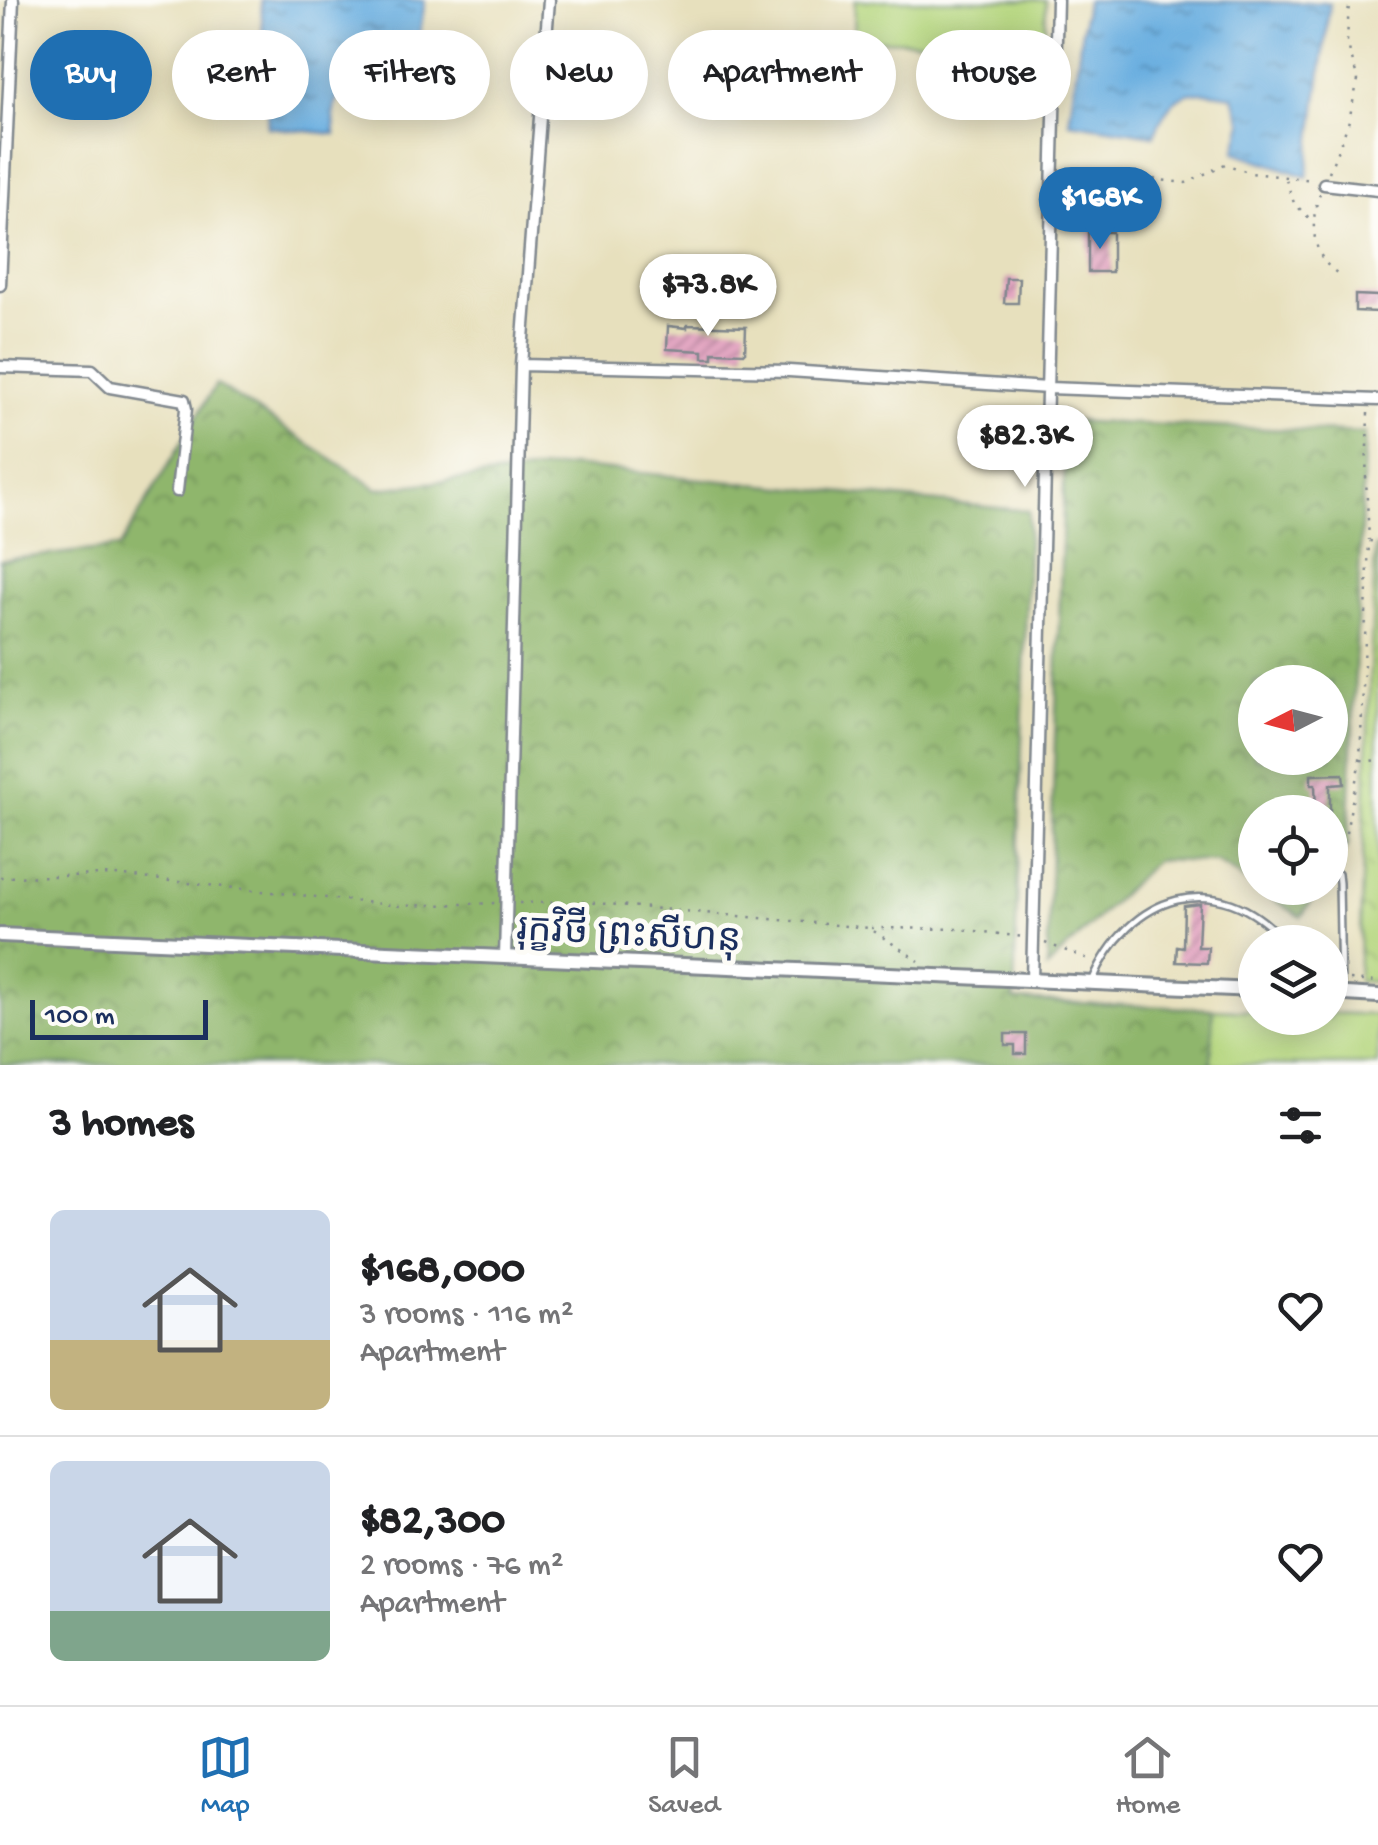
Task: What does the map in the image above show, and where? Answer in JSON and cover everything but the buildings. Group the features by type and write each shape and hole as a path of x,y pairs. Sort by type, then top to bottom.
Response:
{"street":[{"path":"0,285 13,0"},
{"path":"505,957 520,365 549,0"},
{"path":"1032,980 1057,0"},
{"path":"1324,184 1378,190"},
{"path":"520,365 789,371 1048,388 1374,400"},
{"path":"0,367 92,370 110,387 184,400 177,491"},
{"name":"រុក្ខវិថី ព្រះសីហនុ","path":"0,934 1238,989"},
{"path":"1348,991 1378,996"}],"lane":[{"path":"1092,983 1100,963 1125,928 1155,908 1184,898 1226,900 1266,925"}],"path":[{"path":"1341,275 1331,270 1320,256 1313,222 1314,208 1348,124 1358,80 1347,42 1349,0"},
{"path":"1142,178 1186,183 1225,164 1251,173 1324,184"},
{"path":"1285,178 1294,204 1313,222"},
{"path":"1348,812 1360,760 1370,542 1366,479 1374,400"},
{"path":"1370,542 1378,542"},
{"path":"1360,760 1378,761"},
{"path":"0,877 115,875 400,906 585,902 869,928 961,928 1032,938 1100,963"},
{"path":"869,928 941,976"},
{"path":"1348,987 1378,982"}],"green space":[{"path":"855,0 1046,0 1045,30 916,30 916,41 896,41 896,30 854,30"},
{"path":"216,384 378,489 570,466 1029,511 1014,1000 1238,1010 1238,1035 1348,1035 1348,1014 1378,1015 1378,1065 0,1065 0,560 120,547"},
{"path":"1066,421 1365,433 1348,845 1348,795 1238,795 1238,876 1217,862 1156,860 1047,968"},
{"path":"1378,547 1378,982 1358,981"},
{"path":"1282,905 1309,905 1301,917"},
{"path":"1213,1009 1238,1010 1238,1035 1348,1035 1348,1014 1378,1015 1378,1065 1211,1065"}],"water":[{"path":"261,0 425,0 420,30 329,30 329,120 334,120 335,134 268,127 268,120 309,120 309,30 263,30"},
{"path":"1086,0 1330,3 1307,177 1235,152 1243,123 1233,96 1204,92 1183,96 1168,109 1154,135 1069,122"}]}
